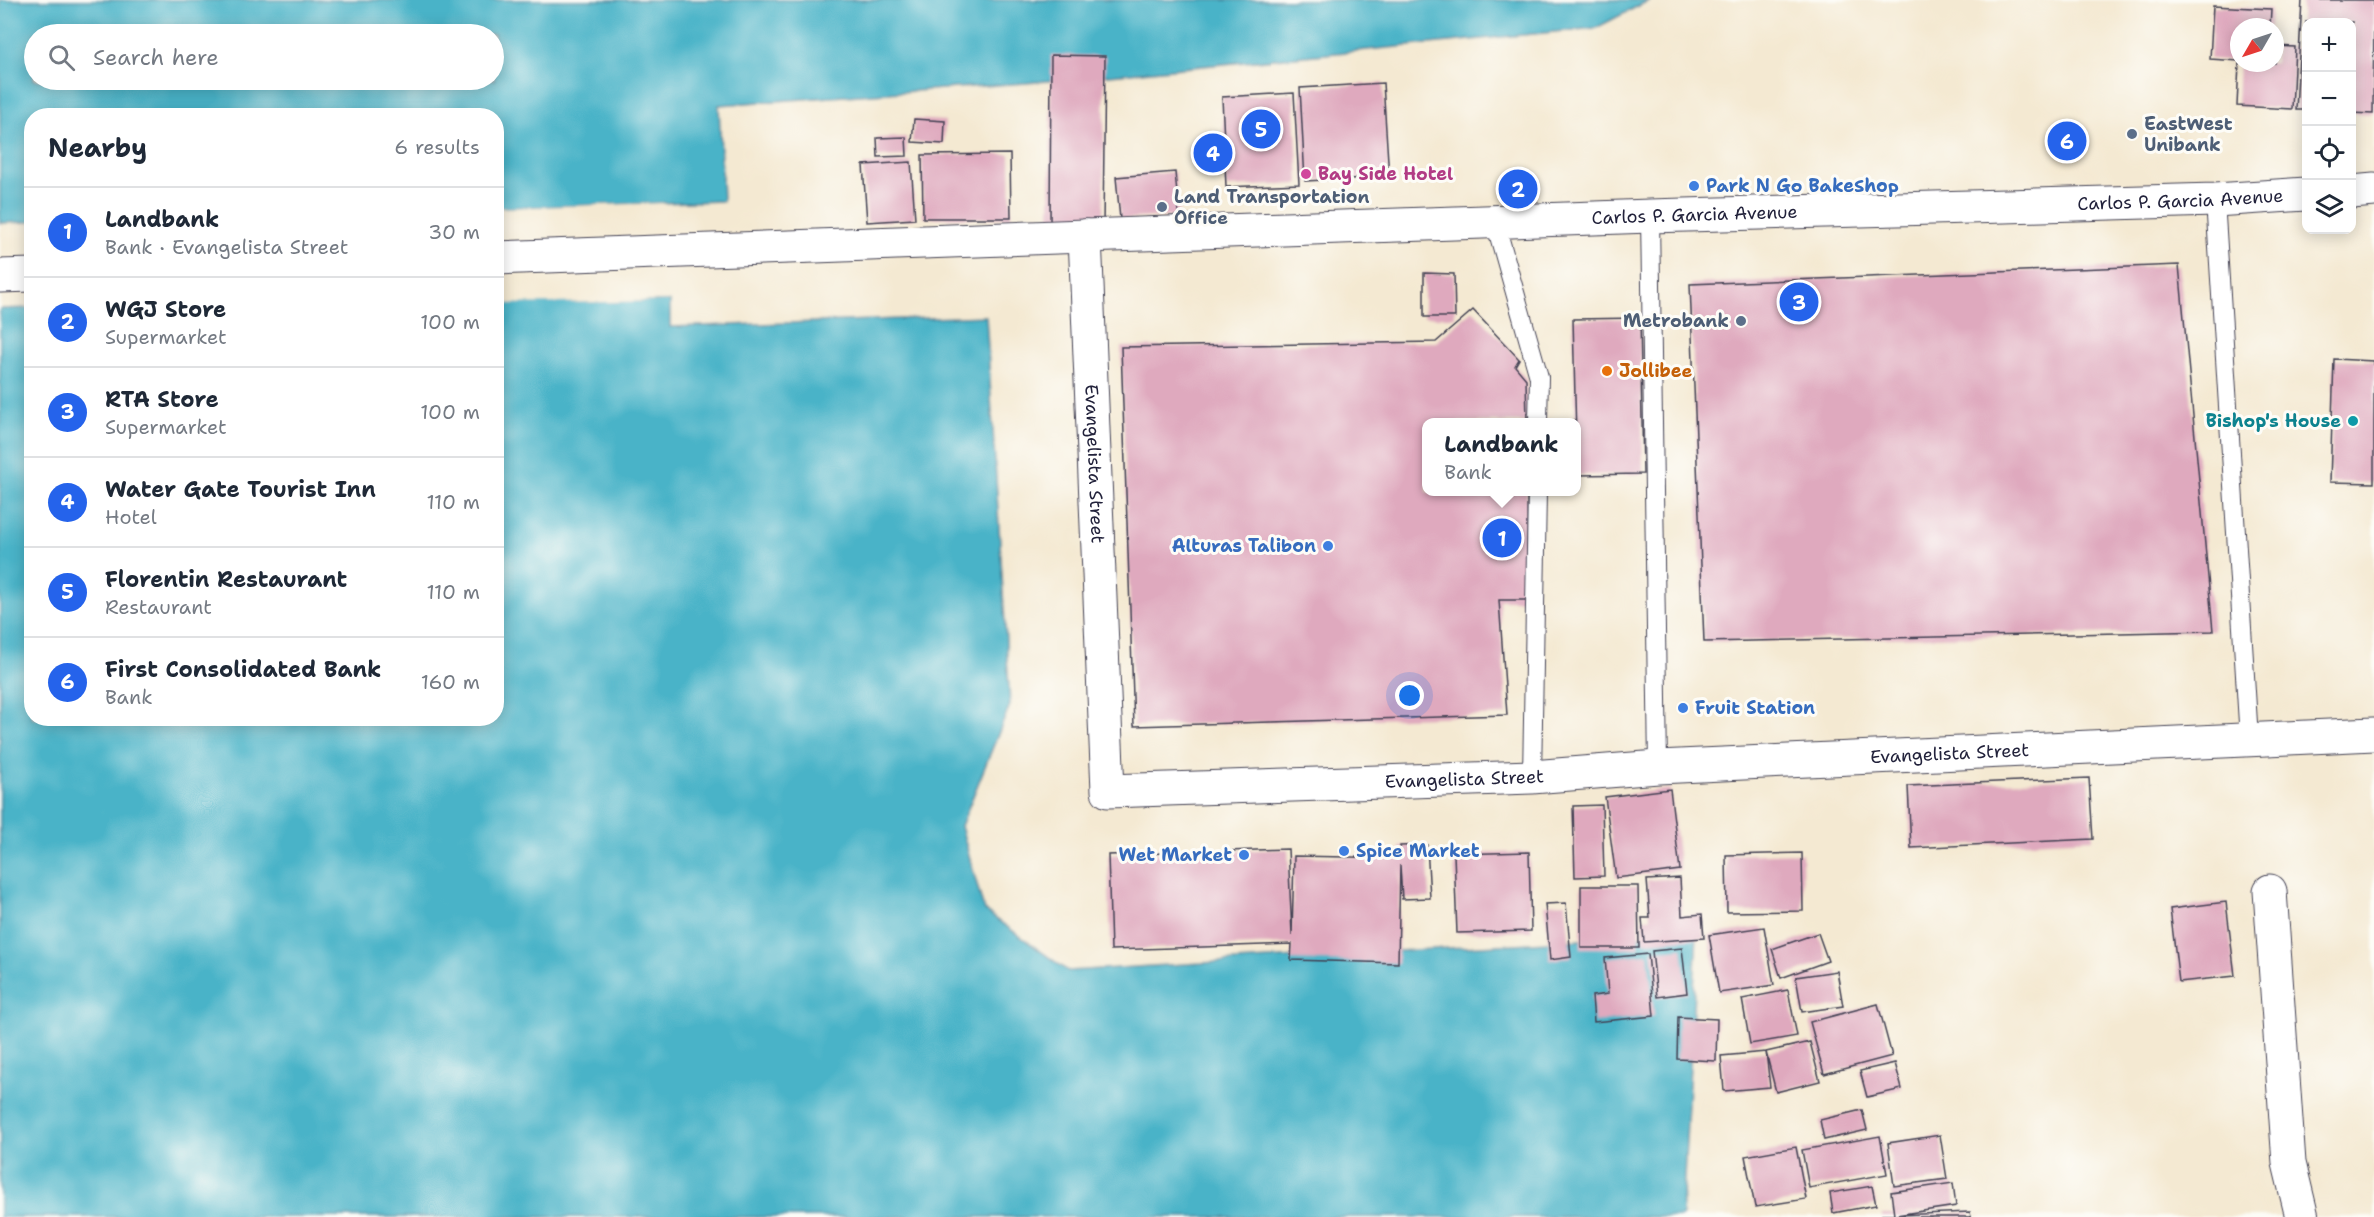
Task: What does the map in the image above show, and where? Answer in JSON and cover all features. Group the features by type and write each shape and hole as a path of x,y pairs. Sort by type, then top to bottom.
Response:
{"street":[{"path":"2356,192 2374,190"},
{"name":"Carlos P. Garcia Avenue","path":"504,258 1650,216 2215,200 2302,194"},
{"name":"Evangelista Street","path":"1085,236 1108,791 1532,777 1658,767 2374,734"},
{"path":"0,276 24,275"},
{"path":"2270,891 2289,1163 2302,1217"}],"lane":[{"path":"2215,200 2249,739"},
{"path":"1650,216 1658,767"},
{"path":"1495,222 1539,377 1538,418"},
{"path":"1532,777 1537,496"}],"water":[{"path":"0,0 1650,0 1596,28 1026,83 719,105 723,201 504,208 504,108 24,108 24,222 0,223"},
{"path":"670,301 670,327 986,316 1010,705 961,826 984,910 1068,971 1697,933 1682,1217 0,1217 0,309 24,308 24,726 504,726 504,303"}],"pier":[{"path":"663,203 664,206 504,211 504,208"},
{"path":"670,298 670,301 504,304 504,300"}],"building":[{"path":"2302,0 2374,0 2373,114 2356,113 2356,18 2302,18 2302,110 2296,110"},
{"path":"2213,6 2271,9 2270,18 2230,18 2230,60 2210,59"},
{"path":"2284,46 2295,47 2292,109 2237,106 2239,72 2284,72"},
{"path":"1051,55 1105,56 1103,227 1050,226"},
{"path":"1383,83 1389,177 1305,181 1300,88"},
{"path":"1294,93 1299,184 1226,187 1222,97"},
{"path":"914,119 945,121 944,144 912,142"},
{"path":"906,137 907,156 878,157 877,138"},
{"path":"1010,154 1011,218 923,218 922,155"},
{"path":"911,162 915,219 867,222 863,165"},
{"path":"1175,172 1179,216 1120,219 1116,177"},
{"path":"2179,265 2213,631 1704,642 1690,284"},
{"path":"1424,273 1454,274 1455,317 1424,317"},
{"name":"Alturas Talibon","path":"1473,310 1519,359 1515,366 1526,379 1527,418 1422,418 1422,496 1527,496 1528,600 1499,600 1507,715 1134,726 1121,347 1436,342"},
{"name":"Jollibee","path":"1640,318 1643,474 1581,475 1581,418 1576,418 1573,319"},
{"name":"Bishop's House","path":"2334,359 2374,361 2374,483 2330,482"},
{"path":"2089,778 2093,839 1911,848 1908,786"},
{"path":"1670,789 1680,870 1616,878 1605,797"},
{"path":"1602,805 1604,876 1575,877 1573,806"},
{"path":"1427,845 1430,898 1402,899 1400,865 1398,963 1291,960 1292,944 1111,950 1108,855 1288,849 1292,935 1294,856 1400,858 1400,846"},
{"path":"1529,852 1531,931 1457,933 1454,854"},
{"path":"1802,853 1803,911 1727,912 1726,855"},
{"path":"1680,878 1682,916 1702,914 1704,938 1644,942 1642,918 1650,918 1647,880"},
{"path":"1581,886 1638,886 1639,948 1581,948"},
{"path":"2226,902 2235,976 2179,982 2170,909"},
{"path":"1566,903 1571,957 1550,960 1545,904"},
{"path":"1764,927 1774,985 1719,993 1709,935"},
{"path":"1818,933 1828,961 1781,978 1772,949"},
{"path":"1682,948 1687,993 1657,997 1652,951"},
{"path":"1648,954 1654,1016 1594,1022 1592,996 1608,994 1605,958"},
{"path":"1837,971 1843,1006 1802,1012 1796,977"},
{"path":"1788,990 1797,1036 1750,1044 1742,999"},
{"path":"1878,1004 1892,1056 1824,1074 1810,1022"},
{"path":"1678,1017 1717,1019 1716,1061 1677,1059"},
{"path":"1810,1042 1820,1081 1776,1092 1766,1052"},
{"path":"1766,1052 1770,1087 1724,1091 1721,1056"},
{"path":"1895,1063 1902,1089 1867,1097 1860,1071"},
{"path":"1862,1110 1867,1130 1824,1140 1820,1120"},
{"path":"1940,1135 1947,1179 1894,1186 1888,1143"},
{"path":"1880,1136 1887,1174 1809,1188 1802,1150"},
{"path":"1796,1147 1806,1199 1755,1207 1745,1156"},
{"path":"1953,1183 1956,1206 1896,1215 1970,1212 1971,1217 1882,1217 1882,1215 1894,1215 1891,1192"},
{"path":"1872,1186 1876,1205 1833,1213 1830,1193"}],"place":[{"name":"Florentin Restaurant","path":"1261,129"},
{"name":"EastWest Unibank","path":"2132,134"},
{"name":"First Consolidated Bank","path":"2067,141"},
{"name":"Water Gate Tourist Inn","path":"1213,153"},
{"name":"Bay Side Hotel","path":"1306,174"},
{"name":"Park N Go BakeShop","path":"1694,186"},
{"name":"WGJ Store","path":"1518,189"},
{"name":"Land Transportation Office","path":"1162,207"},
{"name":"RTA Store","path":"1799,302"},
{"name":"Metrobank","path":"1741,321"},
{"name":"Jollibee","path":"1607,371"},
{"name":"Bishop's House","path":"2353,421"},
{"name":"Landbank","path":"1502,538"},
{"name":"Alturas Talibon","path":"1328,546"},
{"name":"Fruit Station","path":"1683,708"},
{"name":"Spice Market","path":"1344,851"},
{"name":"Wet Market","path":"1244,855"}]}
